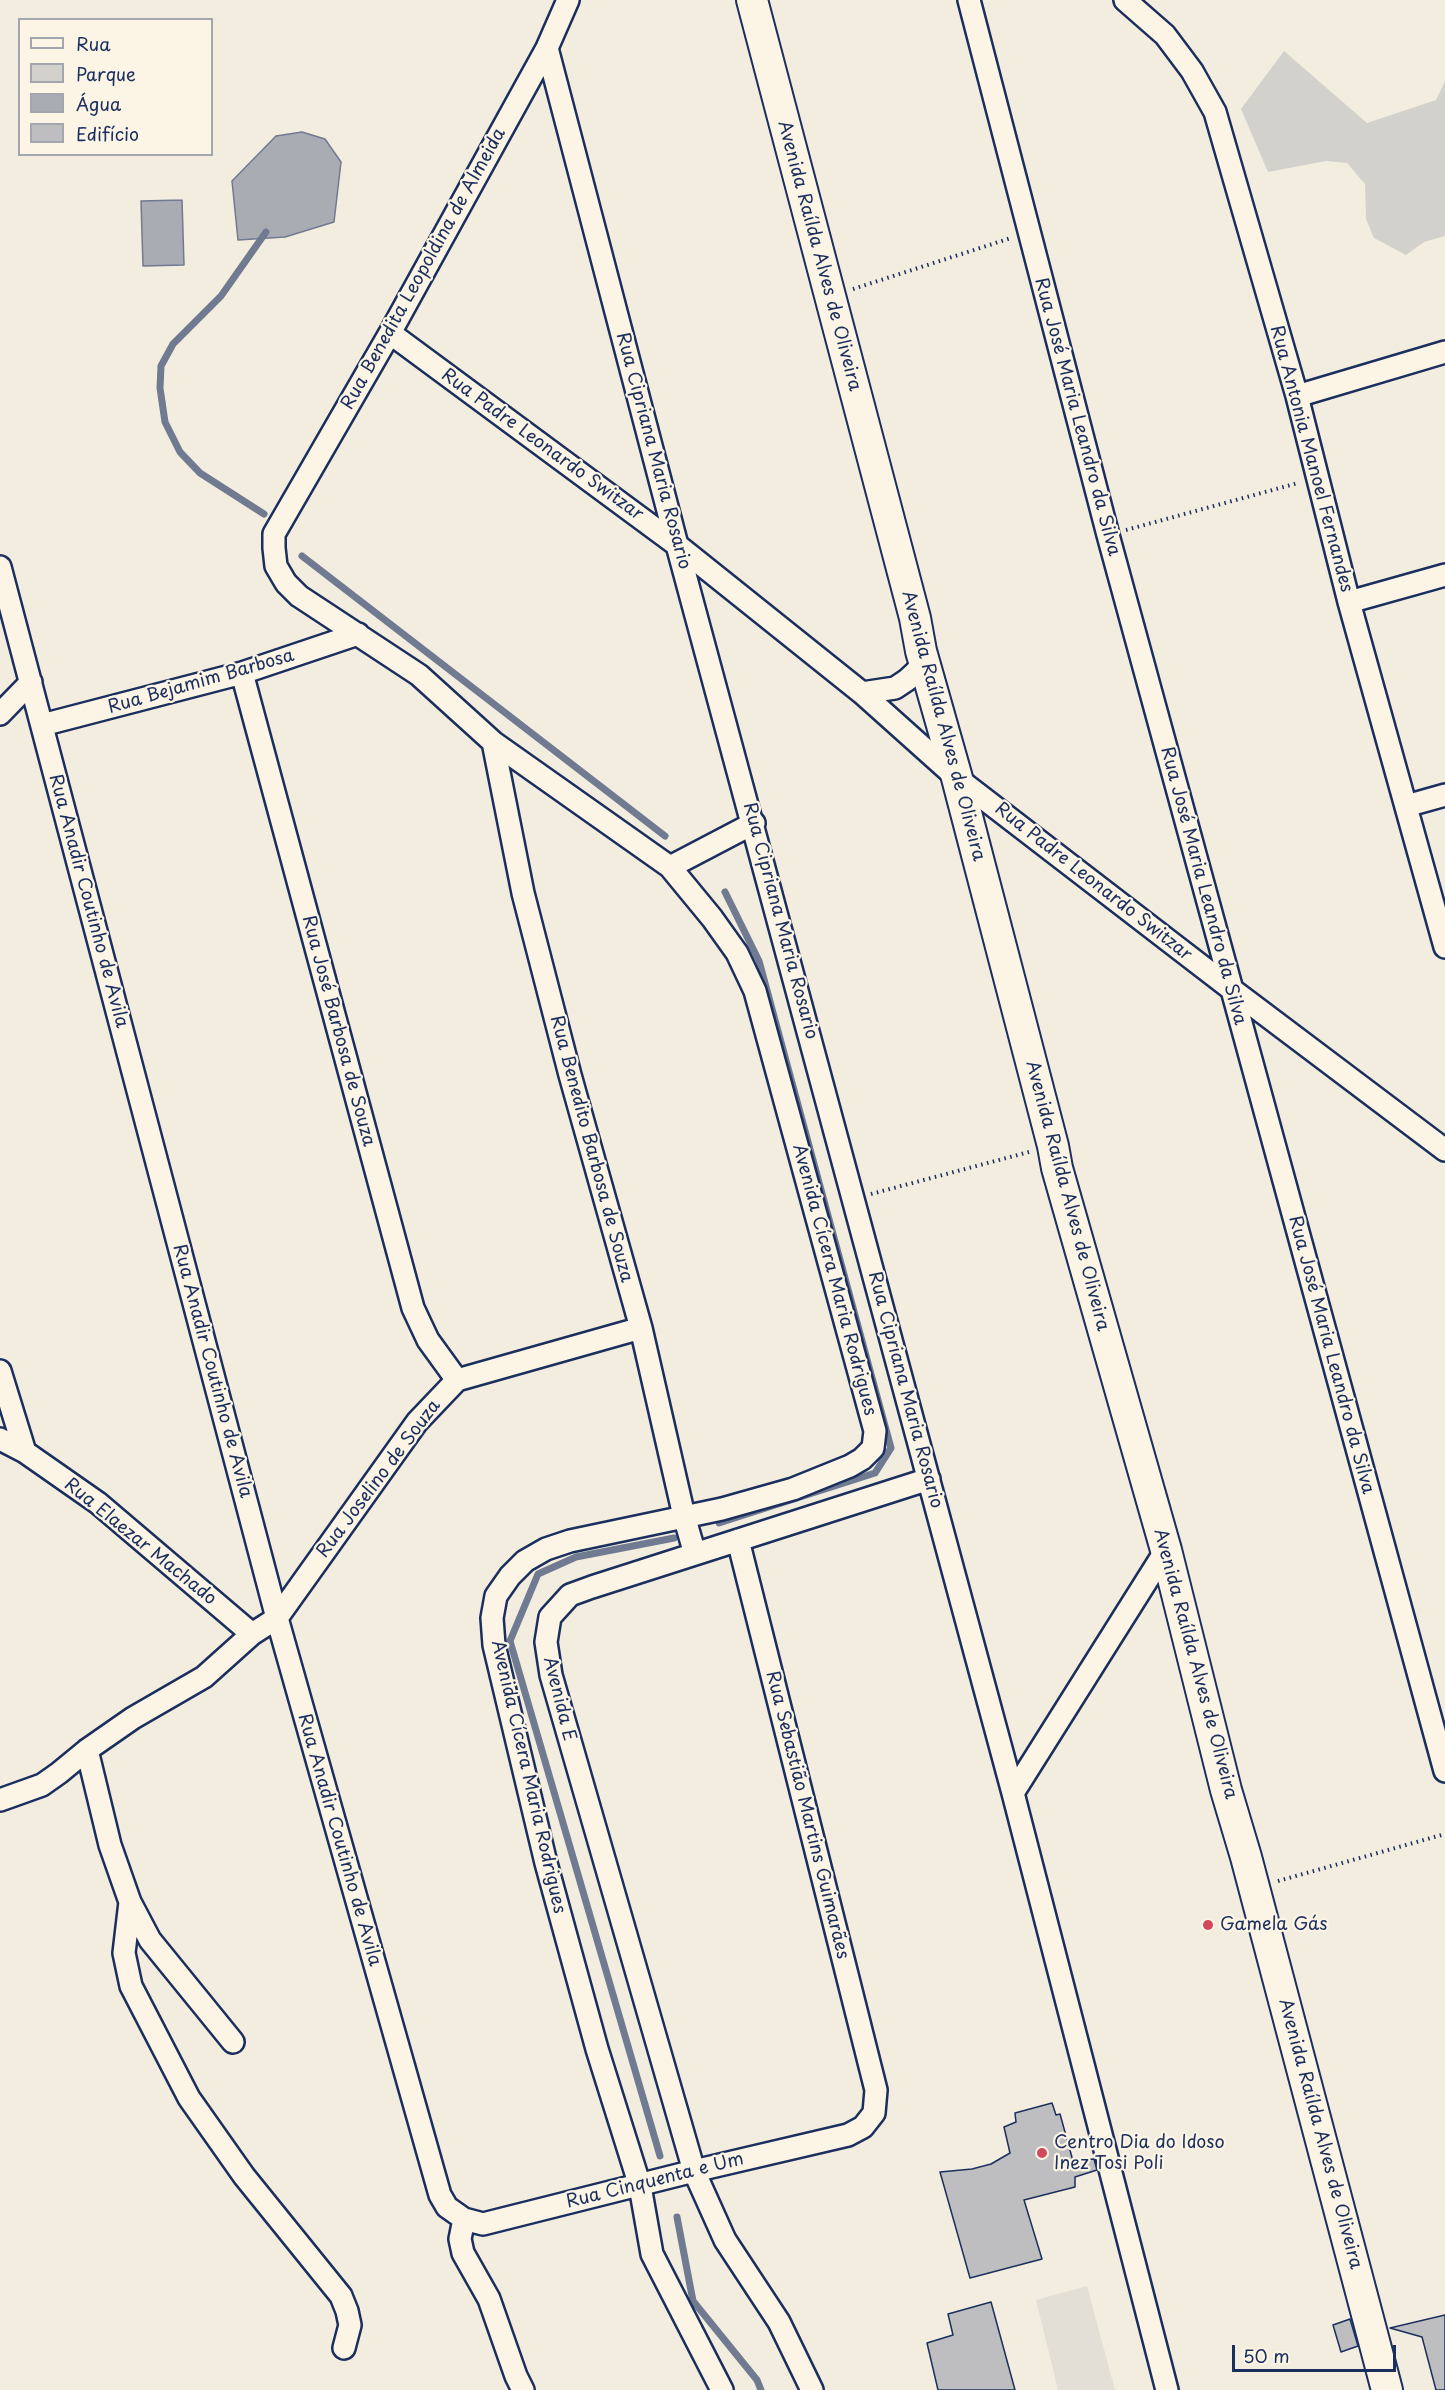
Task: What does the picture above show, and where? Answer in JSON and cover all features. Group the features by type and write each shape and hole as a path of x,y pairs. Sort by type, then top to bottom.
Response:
{"street":[{"name":"Rua Benedita Leopoldina de Almeida","path":"274,534 390,333 547,48 568,0"},
{"name":"Avenida Raílda Alves de Oliveira","path":"752,0 1057,1168 1166,1550 1227,1790 1388,2390"},
{"name":"Rua José Maria Leandro da Silva","path":"969,0 1108,535 1445,1771"},
{"name":"Rua Antonia Manoel Fernandes","path":"1125,0 1165,35 1192,72 1215,112 1297,396 1349,602 1445,947"},
{"name":"Rua Cipriana Maria Rosario","path":"547,48 677,545 754,823 1013,1793 1167,2390"},
{"name":"Rua Padre Leonardo Switzar","path":"390,333 677,545 862,693 957,778 1445,1150"},
{"path":"1297,396 1445,352"},
{"name":"Avenida Cícera Maria Rodrigues","path":"274,534 276,566 286,583 311,606 419,675 493,742 670,867 737,953 755,991 875,1431 873,1448 862,1459 793,1489 722,1509 570,1541 546,1549 525,1561 510,1576 496,1596 492,1618 494,1645 546,1863 597,2049 640,2186 652,2254 722,2390"},
{"name":"Rua Anadir Coutinho de Avila","path":"0,567 277,1618 440,2195 447,2206 464,2219"},
{"path":"1349,602 1445,575"},
{"name":"Rua Bejamim Barbosa","path":"42,725 242,673 358,634"},
{"path":"862,693 895,688 907,680 920,668 921,651"},
{"name":"Rua José Barbosa de Souza","path":"242,673 413,1308 428,1340 457,1380"},
{"path":"0,714 30,682"},
{"name":"Rua Benedito Barbosa de Souza","path":"493,742 526,904 570,1075 641,1328 684,1516 695,1554"},
{"path":"1406,806 1445,795"},
{"path":"670,867 754,823"},
{"path":"457,1380 641,1328"},
{"path":"0,1371 25,1452"},
{"name":"Rua Joselino de Souza","path":"277,1618 417,1422 457,1380"},
{"name":"Rua Elaezar Machado","path":"0,1439 25,1452 98,1503 252,1634"},
{"name":"Avenida E","path":"812,2390 779,2322 725,2240 694,2170 551,1675 546,1642 550,1617 570,1596 929,1479"},
{"name":"Rua Sebastião Martins Guimarães","path":"738,1540 876,2090"},
{"path":"1013,1793 1166,1550"},
{"path":"0,1800 42,1785 133,1718 204,1677 252,1634 277,1618"},
{"path":"87,1750 110,1845 130,1902 150,1940 234,2042"},
{"path":"130,1902 124,1953 131,1986 189,2098 244,2175 341,2296 350,2325 344,2348"},
{"name":"Rua Cinquenta e Um","path":"464,2219 483,2224 640,2186 694,2170 848,2134 863,2127 874,2113 876,2090"},
{"path":"464,2219 460,2239 464,2253 489,2299 516,2376 524,2390"}],"path":[{"path":"830,296 1029,232"},
{"path":"1108,535 1316,478"},
{"path":"854,1198 1053,1146"},
{"path":"1284,1880 1445,1834"}],"shaded area":[{"path":"1087,2286 1115,2390 1058,2390 1036,2300"}],"green space":[{"path":"1284,51 1367,123 1436,100 1445,81 1445,236 1424,242 1406,255 1374,238 1366,219 1365,184 1347,163 1326,161 1268,172 1241,109"}],"water":[{"path":"302,132 325,139 341,162 334,222 285,237 238,240 232,181 276,136"},
{"path":"182,200 184,265 143,266 141,201"}],"building":[{"path":"1052,2103 1056,2115 1060,2114 1073,2161 1094,2159 1097,2170 1075,2177 1075,2187 1024,2200 1042,2259 970,2278 940,2172 972,2169 991,2164 1010,2153 1004,2127 1016,2122 1015,2113"},
{"path":"991,2302 1015,2390 938,2390 927,2343 953,2335 948,2314"},
{"path":"1445,2315 1445,2390 1436,2390 1422,2337 1390,2328"},
{"path":"1350,2319 1358,2346 1341,2352 1333,2325"}],"waterway":[{"path":"264,514 200,473 180,452 165,422 160,388 161,366 173,344 221,296 266,232"},
{"path":"302,556 665,836"},
{"path":"719,1523 875,1473 891,1448 759,961 725,892"},
{"path":"660,2156 510,1641 538,1574 576,1557 674,1538"},
{"path":"677,2217 693,2301 757,2380 761,2390"}],"place":[{"name":"Gamela Gás","path":"1208,1925"},
{"name":"Centro Dia do Idoso Inez Tosi Poli","path":"1042,2153"}]}
